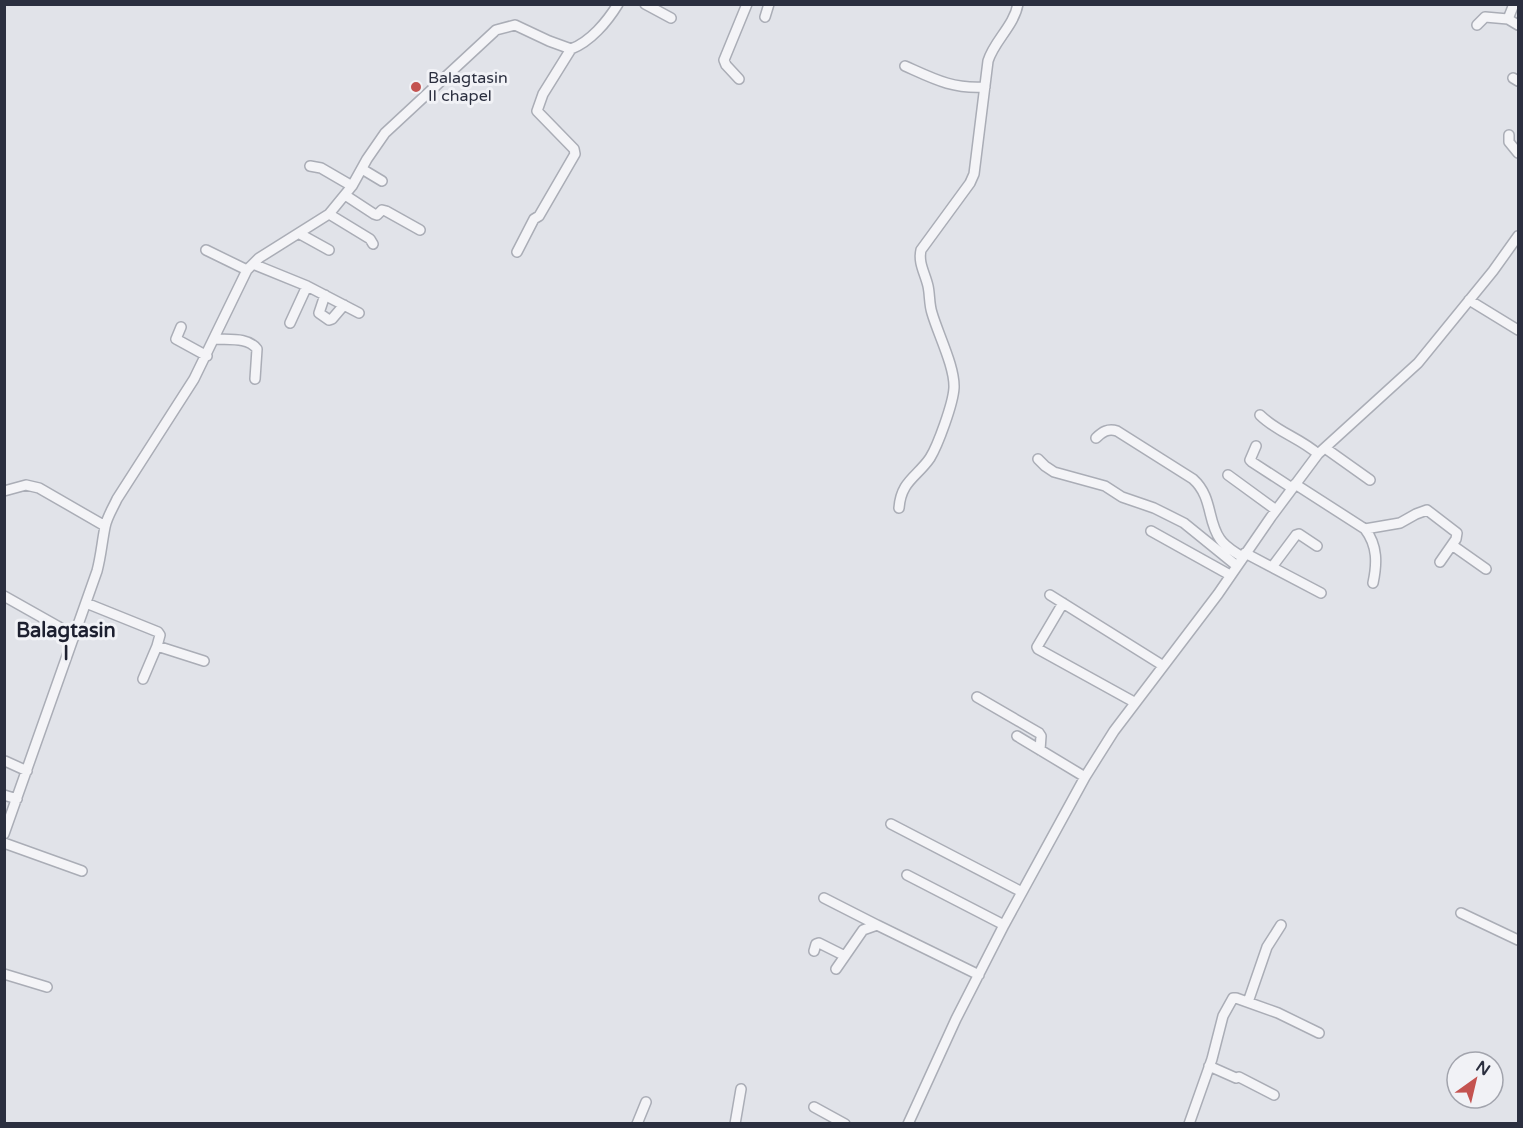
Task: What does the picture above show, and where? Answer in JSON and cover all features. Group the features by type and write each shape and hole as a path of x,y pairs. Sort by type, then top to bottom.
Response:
{"street":[{"path":"517,252 534,219 544,208 575,154 574,149 537,111 543,94 571,49 596,31 618,4"},
{"path":"645,4 671,18"},
{"path":"739,79 724,60 747,4"},
{"path":"765,17 769,4"},
{"path":"899,508 900,497 908,482 933,452 954,392 953,378 931,310 928,286 920,261 921,250 970,183 974,174 990,54 1013,18 1018,4"},
{"path":"1508,19 1514,4"},
{"path":"1477,25 1485,17 1508,19 1518,25"},
{"path":"5,833 101,558 105,526 117,499 207,356 250,267 259,258 329,214 352,186 378,142 392,126 496,30 515,25 571,49"},
{"path":"905,66 957,87 985,87"},
{"path":"1509,135 1509,142 1518,153"},
{"path":"310,166 321,168 352,186"},
{"path":"362,169 382,181"},
{"path":"345,195 374,214 377,215 382,210 386,211 420,230"},
{"path":"329,214 373,244"},
{"path":"300,234 329,249"},
{"path":"908,1124 956,1019 1004,924 1085,777 1134,702 1218,594 1276,510 1322,451 1418,363 1518,236"},
{"path":"206,250 307,286 359,313"},
{"path":"290,323 307,286"},
{"path":"325,295 319,313 328,320 332,319 344,305"},
{"path":"1469,300 1518,330"},
{"path":"181,327 176,339 207,356"},
{"path":"215,339 245,341 256,346 255,379"},
{"path":"1260,415 1276,429 1322,451 1370,480"},
{"path":"1096,438 1101,432 1112,429 1117,431 1193,479 1206,496 1219,539 1241,559"},
{"path":"1256,446 1250,460 1252,462 1365,529 1372,537 1376,551 1373,584"},
{"path":"1038,459 1054,472 1104,486 1122,497 1154,508 1184,523 1241,559 1272,567 1321,593"},
{"path":"1228,475 1276,510"},
{"path":"4,491 26,485 39,488 105,526"},
{"path":"1365,529 1400,523 1427,510 1457,533 1440,562"},
{"path":"1151,531 1230,575"},
{"path":"1272,567 1296,535 1299,534 1317,546"},
{"path":"1452,545 1486,569"},
{"path":"1050,595 1162,665"},
{"path":"4,596 75,636"},
{"path":"86,603 158,632 160,635 157,646 143,679"},
{"path":"1063,603 1037,647 1038,649 1134,702"},
{"path":"157,646 204,661"},
{"path":"977,697 1038,733 1041,736 1040,750"},
{"path":"1017,736 1085,777"},
{"path":"5,761 27,771"},
{"path":"4,795 17,799"},
{"path":"891,824 1022,892"},
{"path":"4,843 82,872"},
{"path":"907,875 1004,924"},
{"path":"824,898 979,975"},
{"path":"1461,913 1518,940"},
{"path":"836,969 863,930 877,925"},
{"path":"1248,1002 1267,947 1281,925"},
{"path":"814,951 816,944 819,943 845,956"},
{"path":"4,974 47,987"},
{"path":"1189,1124 1223,1016 1231,1000 1236,998 1278,1013 1319,1033"},
{"path":"1209,1066 1236,1078 1239,1077 1274,1095"},
{"path":"735,1124 741,1089"},
{"path":"637,1124 646,1102"},
{"path":"814,1107 845,1124"}],"place":[{"name":"Balagtasin II chapel","path":"416,87"}],"district":[{"name":"Balagtasin I","path":"66,642"}]}
